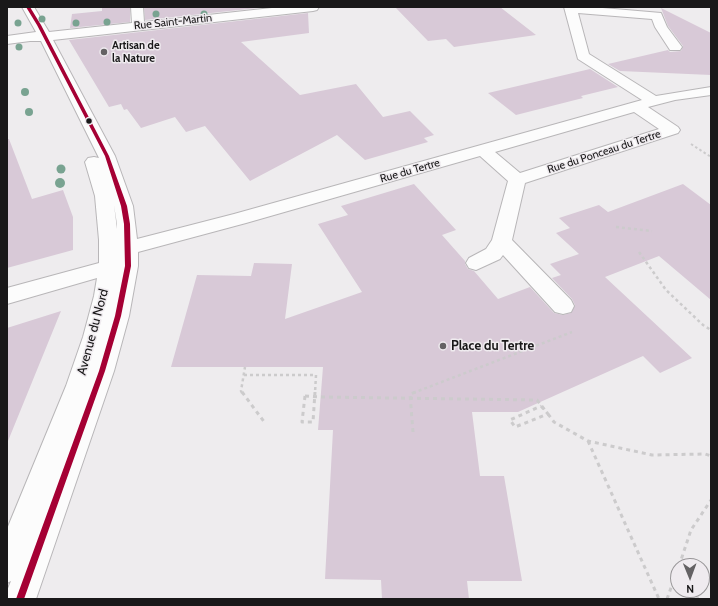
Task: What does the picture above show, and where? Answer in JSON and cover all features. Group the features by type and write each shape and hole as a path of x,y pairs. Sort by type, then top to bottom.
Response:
{"street":[{"name":"Avenue du Nord","path":"7,567 87,361 119,258 127,224 124,206 112,168 97,135 39,37 17,7"},
{"name":"Avenue du Nord","path":"28,7 39,37"},
{"path":"137,7 138,26"},
{"name":"Rue Saint-Martin","path":"7,40 138,26 260,10 312,7"},
{"path":"654,101 583,56 571,8 657,16 661,27 675,48"},
{"name":"Rue du Tertre","path":"7,296 246,217 654,101 675,96 711,91"},
{"name":"Rue du Ponceau du Tertre","path":"517,180 672,130 636,106"},
{"path":"476,263 493,254 502,241 517,180 483,150"},
{"path":"502,241 563,306"},
{"name":"Avenue du Nord","path":"20,599 102,372 118,316 119,258"}],"path":[{"path":"616,227 652,231"},
{"path":"639,252 666,290 702,325 711,330"},
{"path":"413,432 410,394 573,332"},
{"path":"245,368 241,391 265,423"},
{"path":"244,375 316,375 313,422 302,422 305,396 321,397 537,400 540,403 548,414 515,427 510,420 542,406 554,422 588,441 652,454 705,454 711,456"},
{"path":"588,441 659,599"},
{"path":"681,558 691,530 711,500"}],"building":[{"path":"102,7 130,7 130,22 70,28 72,14 102,11"},
{"path":"144,7 267,7 145,20"},
{"path":"395,7 500,7 536,35 454,47 446,39 428,41"},
{"path":"661,8 711,33 711,75 620,71 608,64 668,50 670,52 681,51 683,46 668,26"},
{"path":"308,13 309,33 241,42 300,95 356,84 383,117 410,111 434,135 424,138 428,142 365,160 337,135 250,181 205,126 186,132 175,117 141,128 127,109 124,110 121,104 109,107 69,40"},
{"path":"590,69 618,87 581,96 583,98 516,115 488,93"},
{"path":"7,139 9,139 32,199 63,190 73,217 73,250 7,268"},
{"path":"414,184 456,230 442,235 465,261 468,269 474,271 498,299 530,287 554,313 563,315 571,313 575,305 572,299 552,278 561,275 550,264 579,254 556,233 570,228 559,218 599,205 608,212 683,184 711,205 711,300 659,256 605,277 692,358 660,373 643,356 518,412 472,412 480,476 504,476 522,581 467,581 469,599 382,599 381,580 325,579 333,430 318,430 323,367 171,367 197,275 251,276 254,263 292,264 285,319 362,292 318,224 348,215 341,206"},
{"path":"61,311 8,441 7,441 7,328"}],"transit line":[{"path":"20,599 102,371 118,316 128,266 127,224 124,206 107,156 39,25 28,7"}],"place":[{"name":"Artisan de la Nature","path":"104,52"},
{"name":"Place du Tertre","path":"443,346"}]}
